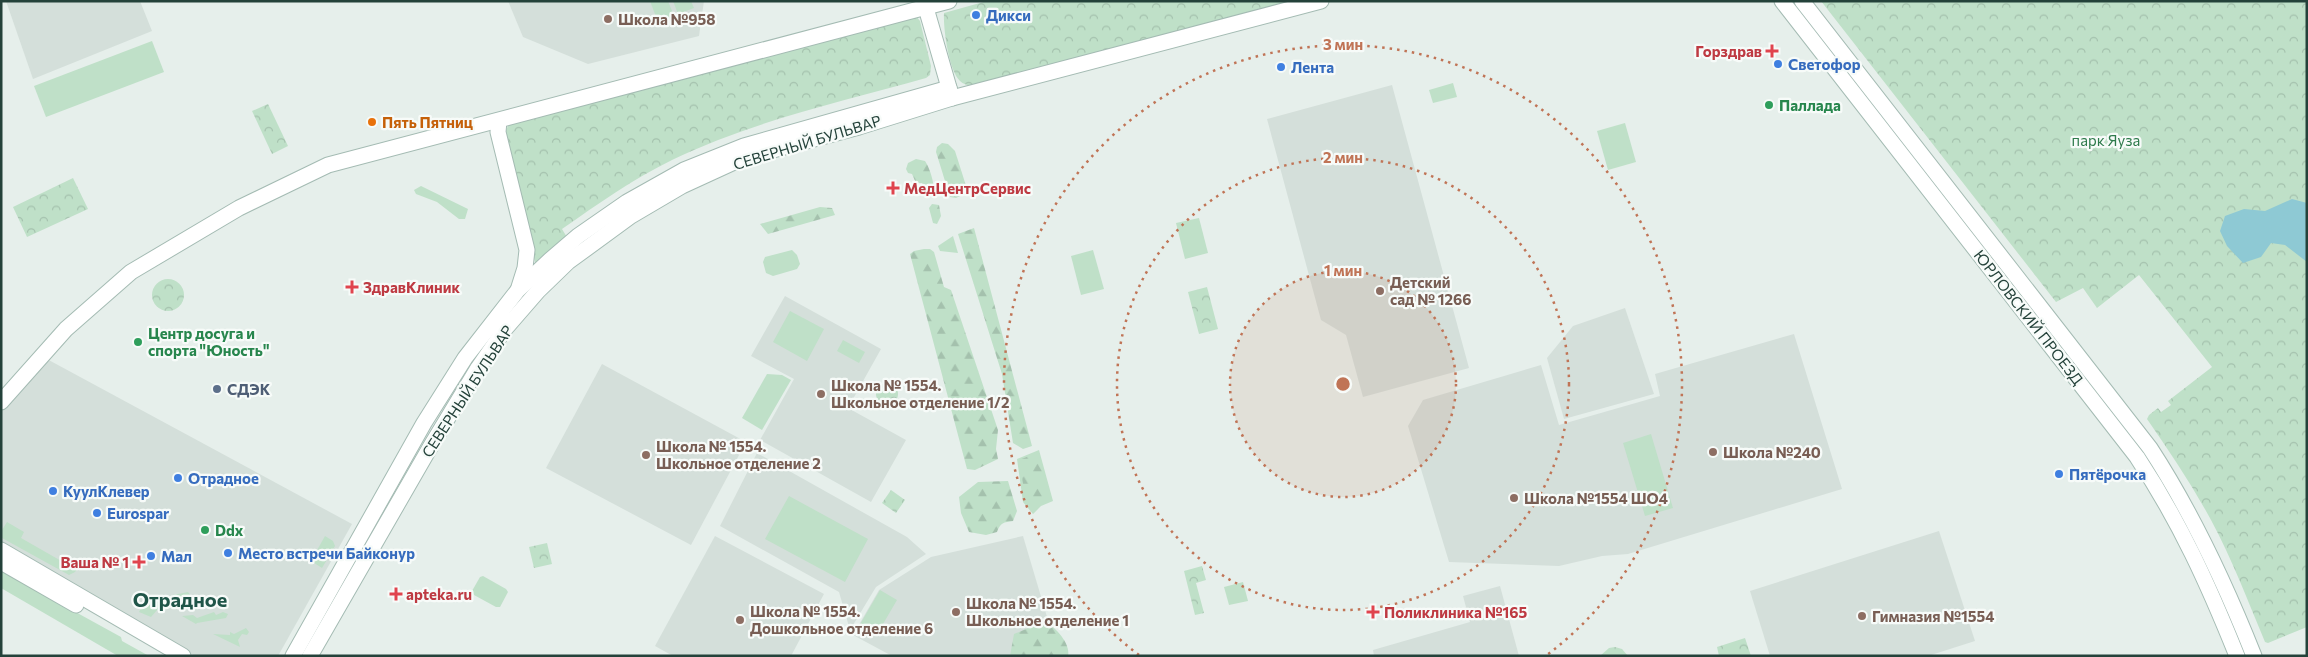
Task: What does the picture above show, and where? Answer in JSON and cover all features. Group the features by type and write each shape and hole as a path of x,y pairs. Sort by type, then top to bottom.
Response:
{"main road":[{"path":"1,402 66,329 131,272 272,190 328,165 949,1"},
{"name":"СЕВЕРНЫЙ БУЛЬВАР","path":"293,656 436,403 465,358 518,290 578,236 627,202 684,170 744,146 1321,1"},
{"name":"ЮРЛОВСКИЙ ПРОЕЗД","path":"1782,1 2137,457 2173,514 2194,553 2237,656"},
{"name":"ЮРЛОВСКИЙ ПРОЕЗД","path":"1802,1 2150,448 2208,546 2254,656"},
{"path":"926,8 951,93"},
{"name":"СЕВЕРНЫЙ БУЛЬВАР","path":"310,656 478,368 505,329 538,291 568,262 624,221 682,186 743,158 859,127 951,93"},
{"path":"499,121 498,132 528,250 518,290"},
{"path":"1,550 183,656"},
{"path":"1,562 164,656"}],"shaded area":[{"path":"6,1 140,1 152,31 33,79"},
{"name":"Школа №958","path":"508,1 704,1 699,36 588,64 523,37"},
{"path":"1392,85 1469,368 1363,397 1346,335 1321,320 1267,119"},
{"name":"Школа № 1554. Школьное отделение 1/2","path":"785,296 881,349 848,408 906,440 871,502 760,440 794,379 751,356"},
{"path":"1625,308 1654,394 1564,419 1547,358 1573,326"},
{"path":"1794,334 1842,489 1628,554 1602,556 1559,566 1449,562 1408,426 1423,400 1541,365 1559,425 1660,396 1655,374"},
{"path":"45,358 352,524 278,656 195,656 1,544 1,409"},
{"name":"Школа № 1554. Школьное отделение 2","path":"602,364 746,442 691,545 546,468"},
{"path":"757,453 907,537 926,554 876,587 850,630 839,592 720,526"},
{"name":"Гимназия №1554","path":"1939,531 1975,641 1928,656 1770,656 1750,591"},
{"name":"Школа № 1554. Дошкольное отделение 6","path":"715,536 824,594 791,656 673,656 655,646"},
{"name":"Школа № 1554. Школьное отделение 1","path":"1023,536 1058,654 1051,656 892,656 853,635 879,590 931,557"},
{"path":"1500,586 1519,656 1374,656 1373,650 1470,622 1463,596"}],"green space":[{"path":"650,1 668,1 674,16 658,22"},
{"path":"673,1 691,1 694,8 678,14"},
{"path":"987,1 1291,1 971,86 960,81 953,68 946,39 944,13"},
{"name":"парк Яуза","path":"1821,1 2307,1 2307,627 2268,643 2265,642 2219,535 2196,494 2147,419 2158,408 2161,412 2171,405 2168,401 2212,367 2139,275 2097,308 2083,288 2056,302"},
{"path":"916,16 920,21 931,66 930,75 926,78 765,123 703,146 672,160 602,201 562,229 568,239 536,266 504,134 509,124"},
{"path":"152,41 164,72 46,117 34,86"},
{"path":"1453,83 1457,97 1433,103 1429,90"},
{"path":"268,104 288,146 272,154 252,111"},
{"path":"1625,123 1636,162 1608,170 1597,131"},
{"path":"942,143 948,144 955,151 968,192 956,198 950,197 936,152 937,147"},
{"path":"916,159 925,161 927,164 933,183 933,195 926,197 922,183 916,183 912,174 908,173 906,169 908,163"},
{"path":"73,178 88,209 27,237 13,207"},
{"path":"421,186 468,209 465,219 459,219 437,202 416,194 414,190"},
{"path":"932,204 939,205 941,216 937,224 933,223 929,208"},
{"path":"820,207 832,208 835,215 768,234 760,224"},
{"path":"1199,218 1208,253 1185,259 1176,223"},
{"path":"974,228 1032,446 1023,449 1013,443 1002,374 958,234"},
{"path":"953,236 958,253 940,251 938,246"},
{"path":"930,249 934,252 944,287 951,290 998,430 996,449 998,459 975,470 967,469 910,254"},
{"path":"792,250 797,255 800,264 797,269 773,276 766,273 763,262 765,257"},
{"path":"1093,250 1104,289 1081,295 1071,256"},
{"path":"168,279 179,284 184,295 179,306 168,311 157,306 152,295 157,284"},
{"path":"1207,287 1218,329 1199,334 1188,292"},
{"path":"790,311 824,329 807,361 773,342"},
{"path":"843,340 865,352 859,363 837,351"},
{"path":"767,374 782,375 791,380 762,430 742,418"},
{"path":"887,383 895,386 898,394 895,402 887,405 879,402 876,394 879,386"},
{"path":"1651,434 1673,508 1645,516 1623,443"},
{"path":"1039,450 1053,501 1041,506 1033,514 1023,502 1017,459"},
{"path":"1037,453 1050,499 1032,503 1030,506 1026,501 1019,460"},
{"path":"1008,481 1017,511 1013,521 1003,524 997,532 986,535 969,532 961,513 959,497 978,482"},
{"path":"891,490 905,500 896,513 882,503"},
{"path":"789,496 868,539 845,582 765,539"},
{"path":"7,522 24,532 21,538 70,566 74,561 80,565 75,572 69,575 2,538 2,530"},
{"path":"325,536 333,541 335,546 322,568 311,561"},
{"path":"547,543 552,564 534,568 529,547"},
{"path":"1202,566 1206,580 1196,583 1204,613 1195,615 1184,571"},
{"path":"1,571 121,637 122,641 149,656 118,656 1,588"},
{"path":"483,576 508,592 500,607 496,607 474,595 472,591 480,577"},
{"path":"1243,582 1248,601 1229,605 1224,587"},
{"path":"880,590 897,600 876,636 859,626"},
{"path":"188,592 192,597 205,601 205,605 196,610 190,606 172,609 167,600 173,595"},
{"path":"155,600 161,600 163,608 158,609 151,617 139,612 142,606 150,605"},
{"path":"214,612 216,615 223,612 228,614 226,618 196,624 182,616 193,615 197,618"},
{"path":"1043,622 1052,626 1061,635 1067,646 1068,656 1010,656 1014,634"},
{"path":"246,628 249,632 247,635 242,634 238,640 240,647 213,634 230,635 230,632 234,634"},
{"path":"1745,638 1751,656 1719,656 1717,647"},
{"path":"1609,648 1622,649 1628,656 1600,656"}],"water":[{"path":"2292,199 2307,203 2307,262 2285,245 2271,243 2261,257 2243,263 2227,246 2220,231 2225,216 2244,209 2265,211"}],"place":[{"name":"Дикси","path":"976,15"},
{"name":"Школа №958","path":"608,19"},
{"name":"Горздрав","path":"1772,51"},
{"name":"Светофор","path":"1778,64"},
{"name":"Лента","path":"1281,67"},
{"name":"Паллада","path":"1769,105"},
{"name":"Пять Пятниц","path":"372,122"},
{"name":"МедЦентрСервис","path":"893,188"},
{"name":"ЗдравКлиник","path":"352,287"},
{"name":"Детский сад № 1266","path":"1380,291"},
{"name":"Центр досуга и спорта \"Юность\"","path":"138,342"},
{"name":"СДЭК","path":"217,389"},
{"name":"Школа № 1554. Школьное отделение 1/2","path":"821,394"},
{"name":"Школа №240","path":"1713,452"},
{"name":"Школа № 1554. Школьное отделение 2","path":"646,455"},
{"name":"Пятёрочка","path":"2059,474"},
{"name":"Отрадное","path":"178,478"},
{"name":"КуулКлевер","path":"53,491"},
{"name":"Школа №1554 ШО4","path":"1514,498"},
{"name":"Eurospar","path":"97,513"},
{"name":"Ddx","path":"205,530"},
{"name":"Место встречи Байконур","path":"228,553"},
{"name":"Мал","path":"151,556"},
{"name":"Ваша № 1","path":"139,562"},
{"name":"apteka.ru","path":"396,594"},
{"name":"Школа № 1554. Школьное отделение 1","path":"956,612"},
{"name":"Поликлиника №165","path":"1373,612"},
{"name":"Гимназия №1554","path":"1862,616"},
{"name":"Школа № 1554. Дошкольное отделение 6","path":"740,620"}],"district":[{"name":"Отрадное","path":"180,599"}]}
